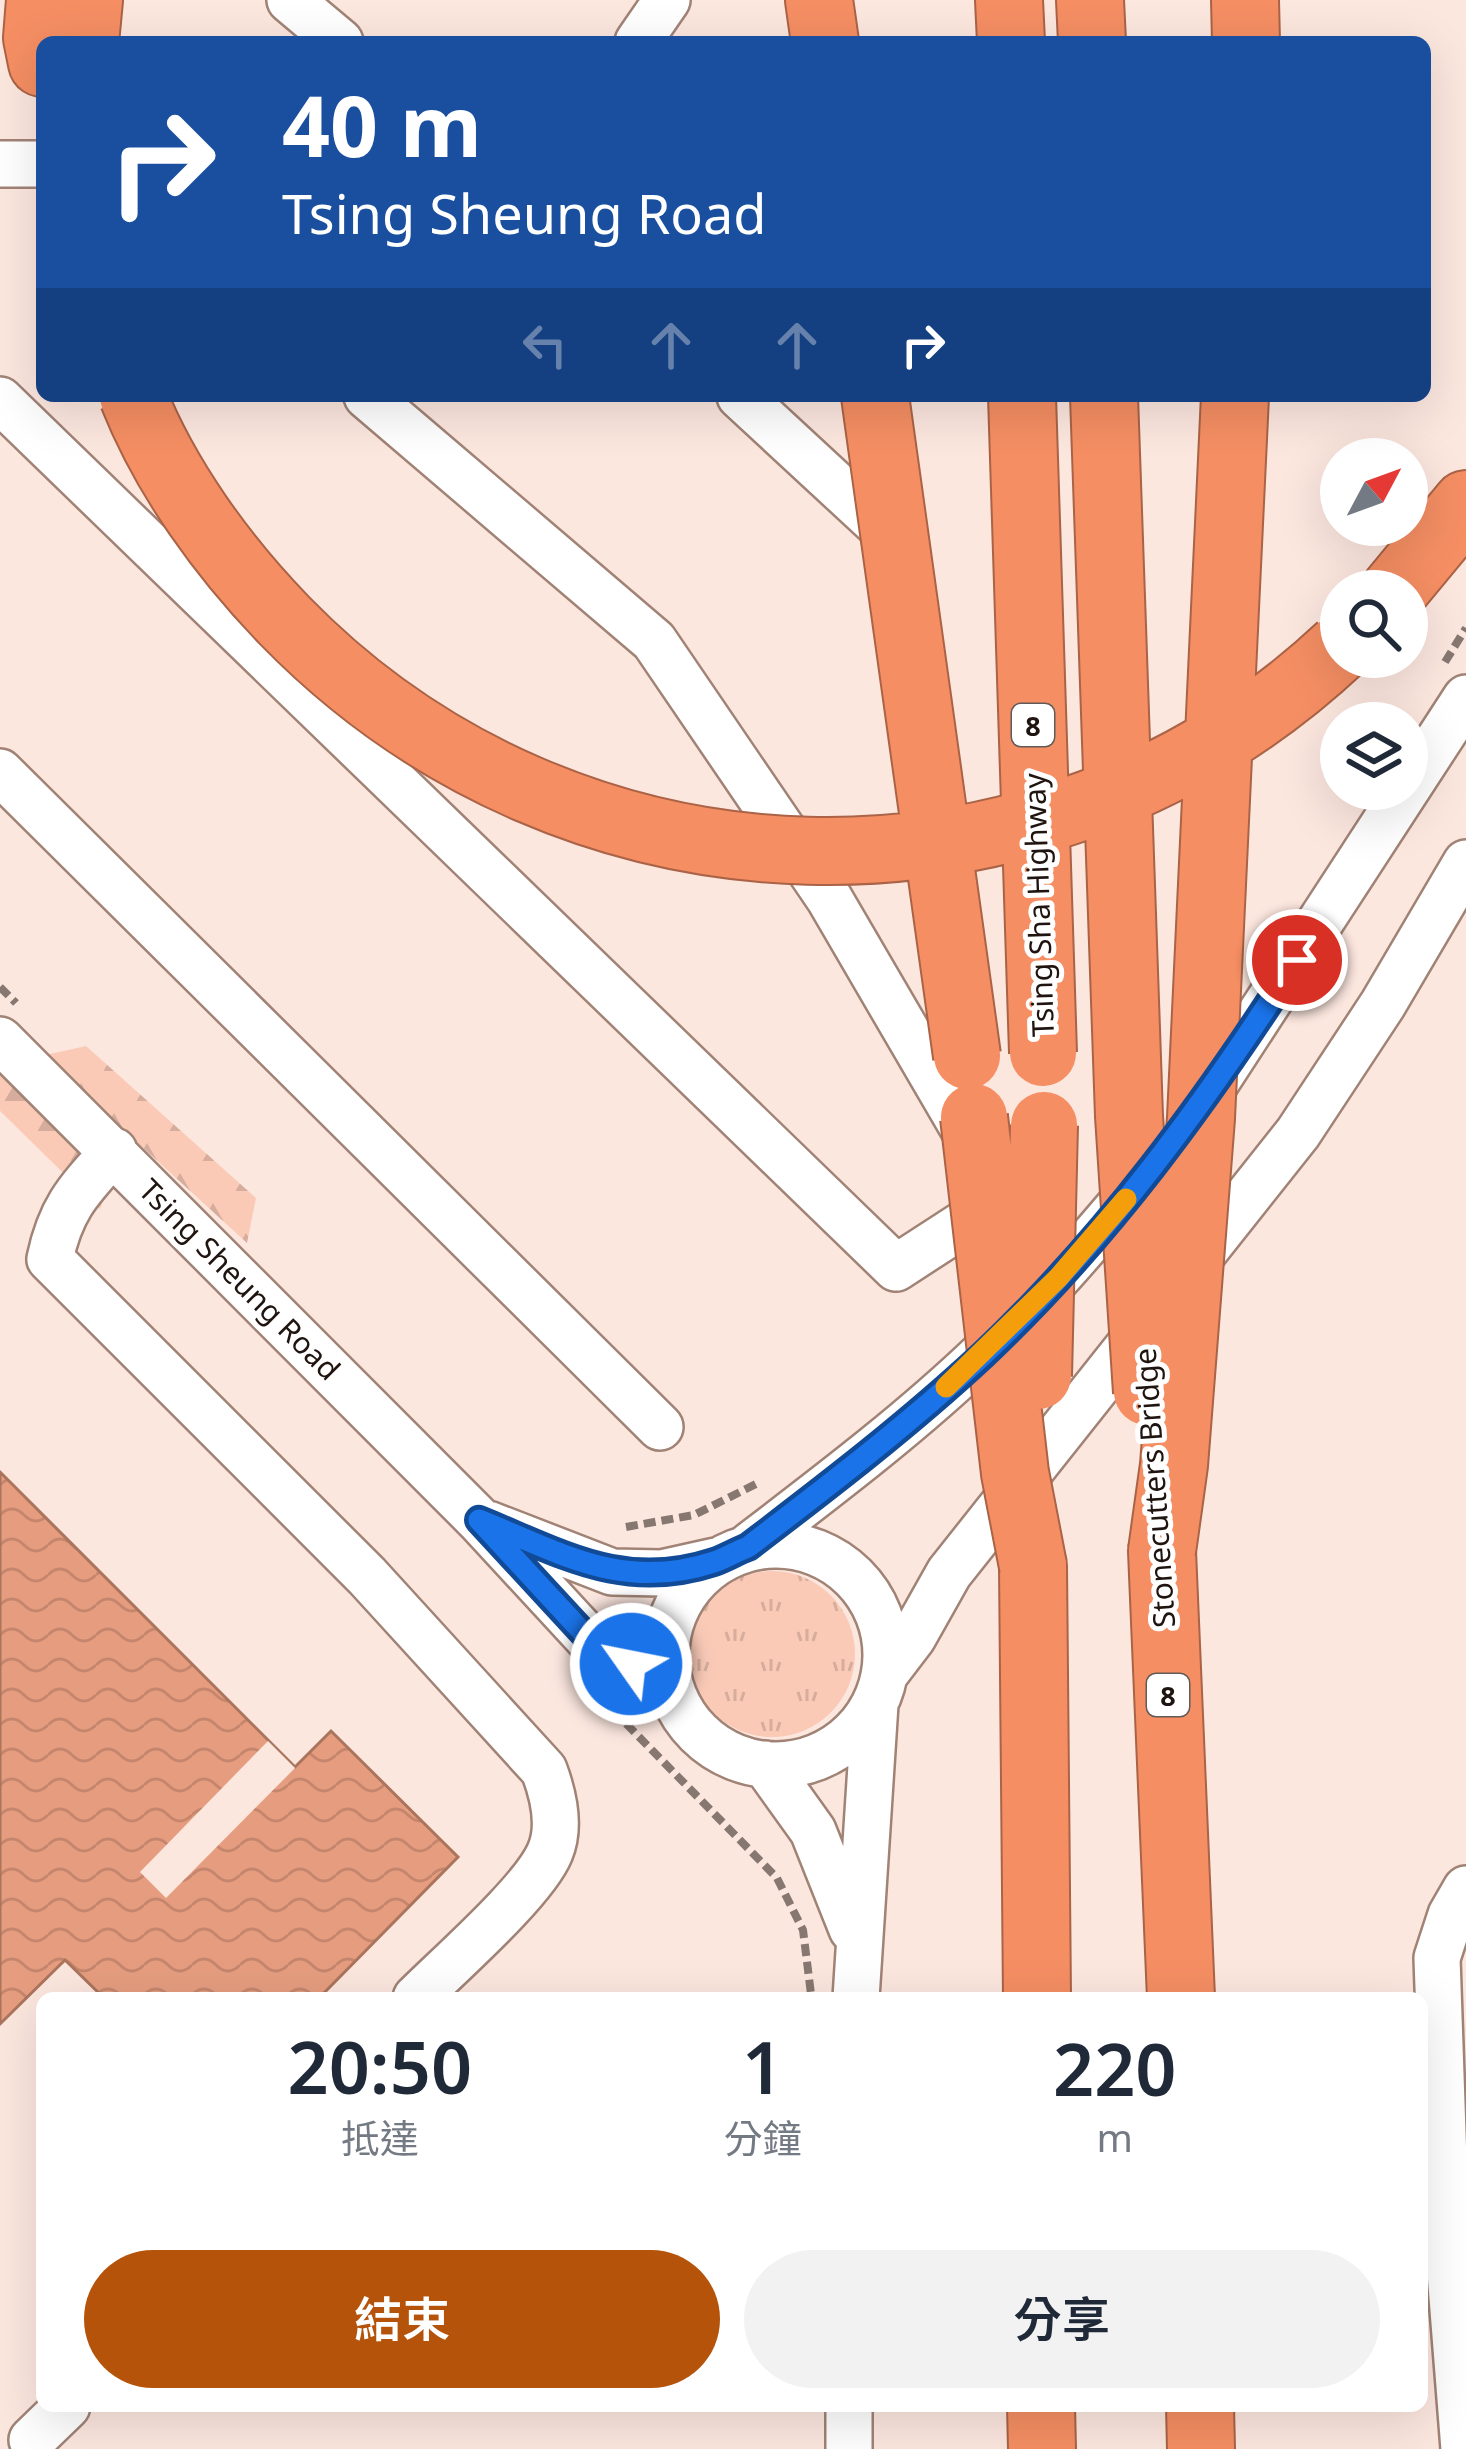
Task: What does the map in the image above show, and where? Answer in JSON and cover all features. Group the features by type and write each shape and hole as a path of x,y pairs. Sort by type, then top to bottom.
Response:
{"highway":[{"path":"37,36 40,0"},
{"path":"86,36 89,0"},
{"path":"819,0 824,36"},
{"path":"1009,0 1011,36"},
{"path":"1090,0 1092,36"},
{"path":"1245,0 1246,36"},
{"path":"136,402 201,520 252,587 318,655 381,707 460,758 541,796 616,822 700,841 812,851 880,849 961,841 1025,825 1099,802 1176,768 1246,724 1320,664"},
{"path":"876,402 967,1056 1015,1473 1033,1565"},
{"name":"Tsing Sha Highway","path":"1022,402 1043,1053 1033,1565"},
{"name":"Stonecutters Bridge","path":"1104,402 1126,1051 1152,1467 1162,1550 1181,1992"},
{"path":"1162,1550 1174,1465 1202,1118 1235,402"},
{"path":"1411,570 1466,504"},
{"name":"8","path":"1033,1565 1037,1992"},
{"path":"1041,2412 1042,2449"},
{"path":"1200,2412 1201,2449"}],"street":[{"path":"290,0 333,36"},
{"path":"642,36 667,0"},
{"path":"0,164 36,164"},
{"path":"0,400 896,1268 1004,1198 829,898 653,640 374,402"},
{"path":"746,402 930,572"},
{"path":"1466,698 1225,1072 1058,1278 983,1354 876,1447 692,1582 675,1610 666,1641 667,1674 691,1725 712,1744 737,1758 765,1764 799,1763 830,1752 856,1732 949,1573 1298,1133 1383,1004 1466,862"},
{"path":"0,772 660,1427"},
{"name":"Tsing Sheung Road","path":"8,1022 114,1151 479,1520 600,1651 667,1674"},
{"path":"114,1151 81,1187 58,1222 50,1259 367,1576 544,1770 555,1800 551,1851 527,1885 422,1992"},
{"name":"Tsing Sheung Road","path":"479,1520 612,1572 662,1573 732,1554"},
{"path":"732,1554 780,1545 811,1550 838,1564 862,1586 878,1613 885,1644 856,1992"},
{"path":"765,1764 813,1831 857,1943"},
{"path":"1464,2449 1446,2221 1436,1958 1466,1889"},
{"path":"32,2440 61,2412"},
{"path":"849,2412 849,2449"}],"path":[{"path":"0,987 8,1022"},
{"path":"607,1526 694,1515 763,1480"}],"green space":[{"path":"86,1046 256,1198 247,1243 128,1134 100,1209 0,1111 0,1065"},
{"path":"772,1571 804,1577 831,1595 849,1622 855,1654 849,1686 831,1713 804,1731 772,1737 740,1731 713,1713 695,1686 689,1654 695,1622 713,1595 740,1577"}],"water":[{"path":"0,1472 295,1767 331,1731 458,1857 325,1992 98,1992 65,1960 0,2024"}],"pier":[{"path":"268,1741 295,1768 166,1898 140,1872"}],"slow traffic":[{"path":"946,1387 1058,1278 1126,1199"}],"route":[{"path":"631,1664 600,1651 479,1520 612,1572 662,1573 716,1562 748,1547 983,1354 1058,1278 1170,1147 1297,960"}]}
